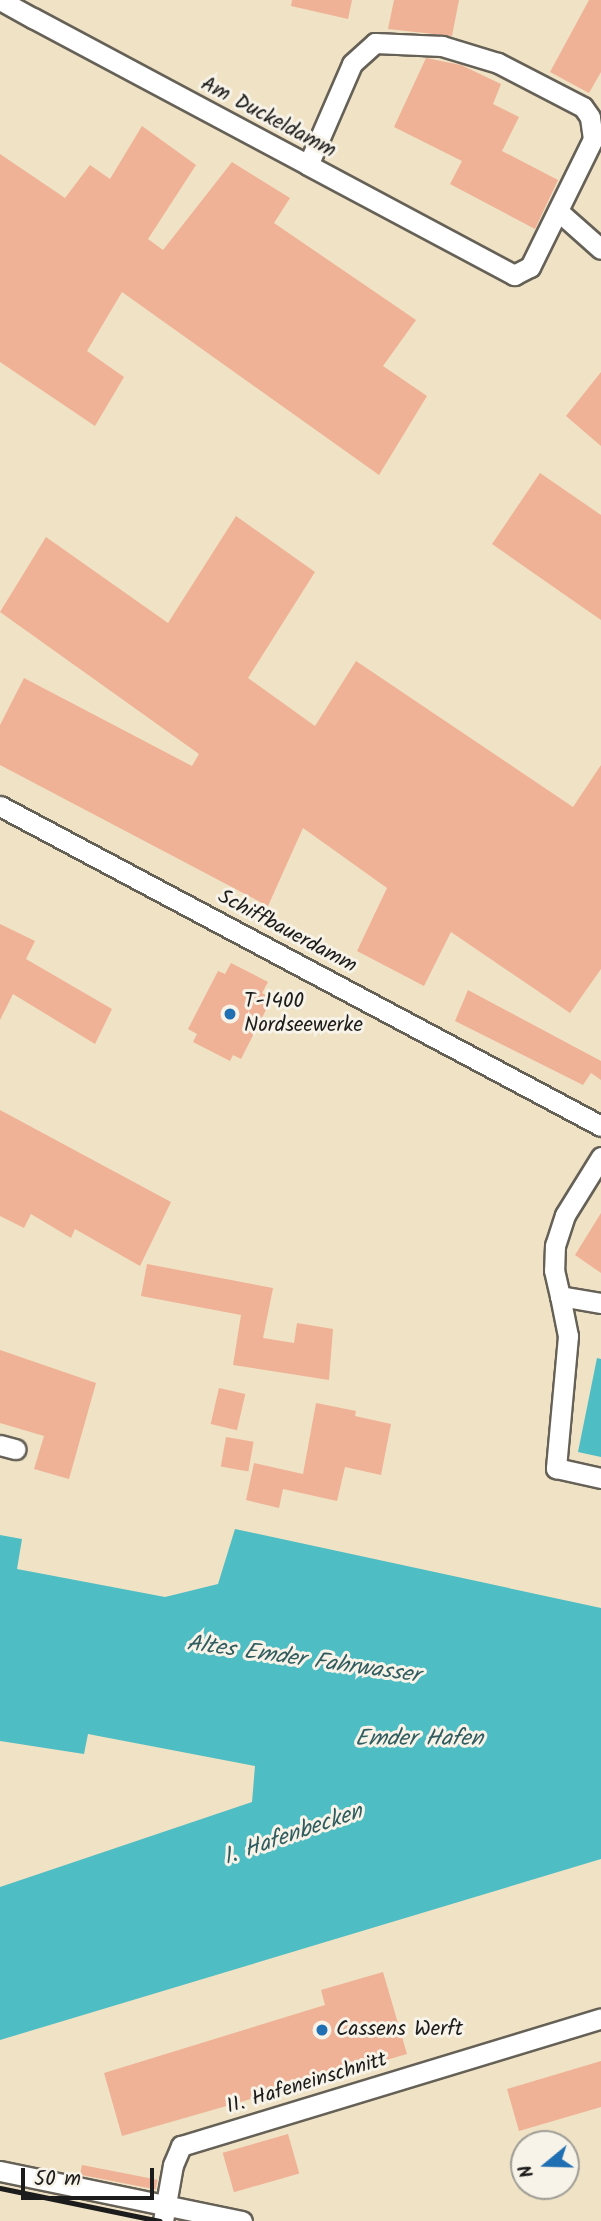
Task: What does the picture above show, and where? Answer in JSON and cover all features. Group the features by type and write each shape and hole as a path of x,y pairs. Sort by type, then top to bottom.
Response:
{"street":[{"name":"Am Duckeldamm","path":"0,0 514,275 530,267 558,211"},
{"path":"308,165 352,64 375,43 443,46 498,63 583,107 590,117 593,139 558,211 601,249"},
{"name":"Schiffbauerdamm","path":"0,806 553,1098 601,1126"},
{"path":"601,1157 565,1215 555,1245 554,1270 568,1336 556,1468 601,1478"},
{"path":"560,1296 601,1303"},
{"name":"II. Hafeneinschnitt","path":"164,2213 173,2165 181,2146 601,2018"},
{"path":"0,2171 164,2213 242,2221"}],"water":[{"path":"597,1358 601,1359 601,1457 578,1452"},
{"name":"Emder Hafen","path":"235,1529 601,1608 601,1859 0,2040 0,1887 252,1802 255,1766 88,1734 84,1754 0,1741 0,1535 22,1539 17,1569 165,1597 218,1584"}],"building":[{"path":"292,0 352,0 348,19 291,6"},
{"path":"394,0 459,0 452,36 388,29"},
{"path":"589,0 601,0 601,72 589,93 550,72"},
{"path":"426,58 461,65 501,84 493,104 519,117 502,151 558,180 535,229 450,184 462,161 394,127"},
{"path":"142,126 196,165 148,239 163,250 232,162 290,198 274,223 416,320 383,366 427,396 379,475 122,292 87,351 124,377 95,426 0,362 0,154 65,198 90,165 110,179"},
{"path":"601,372 601,446 566,416"},
{"path":"540,473 601,515 601,620 492,544"},
{"path":"236,516 315,572 248,678 315,726 356,661 573,807 601,765 601,969 570,1013 451,932 424,986 357,951 387,888 303,828 268,906 0,765 0,725 24,678 192,766 199,754 0,612 46,537 168,623"},
{"path":"0,924 35,941 26,959 112,1009 95,1044 13,994 0,1020"},
{"name":"T-1400 Nordseewerke","path":"231,963 268,982 262,993 272,998 241,1059 233,1055 230,1061 193,1042 197,1034 188,1029 218,971 225,974"},
{"path":"468,990 601,1061 601,1080 591,1073 583,1085 455,1021"},
{"path":"0,1110 171,1202 140,1266 75,1229 71,1238 31,1214 24,1228 0,1216"},
{"path":"601,1213 601,1273 575,1255"},
{"path":"147,1264 273,1288 263,1338 294,1343 297,1323 333,1329 329,1380 233,1365 241,1315 141,1296"},
{"path":"0,1350 96,1383 69,1479 34,1469 44,1436 0,1423"},
{"path":"219,1388 245,1394 237,1430 211,1424"},
{"path":"316,1403 356,1411 355,1416 391,1424 381,1475 345,1467 337,1501 283,1489 279,1508 246,1500 254,1463 303,1474"},
{"path":"226,1437 254,1442 248,1471 221,1467"},
{"name":"Cassens Werft","path":"383,1972 407,2054 122,2136 104,2073 325,2005 321,1990"},
{"path":"601,2061 601,2107 519,2130 507,2089"},
{"path":"288,2134 299,2173 234,2192 223,2153"},
{"path":"82,2165 158,2180 156,2190 80,2175"}],"railway":[{"path":"0,2188 160,2221"}],"place":[{"name":"T-1400 Nordseewerke","path":"230,1014"},
{"name":"Cassens Werft","path":"322,2030"}],"water label":[{"name":"Altes Emder Fahrwasser","path":"303,1660"},
{"name":"1. Hafenbecken","path":"293,1835"}]}
